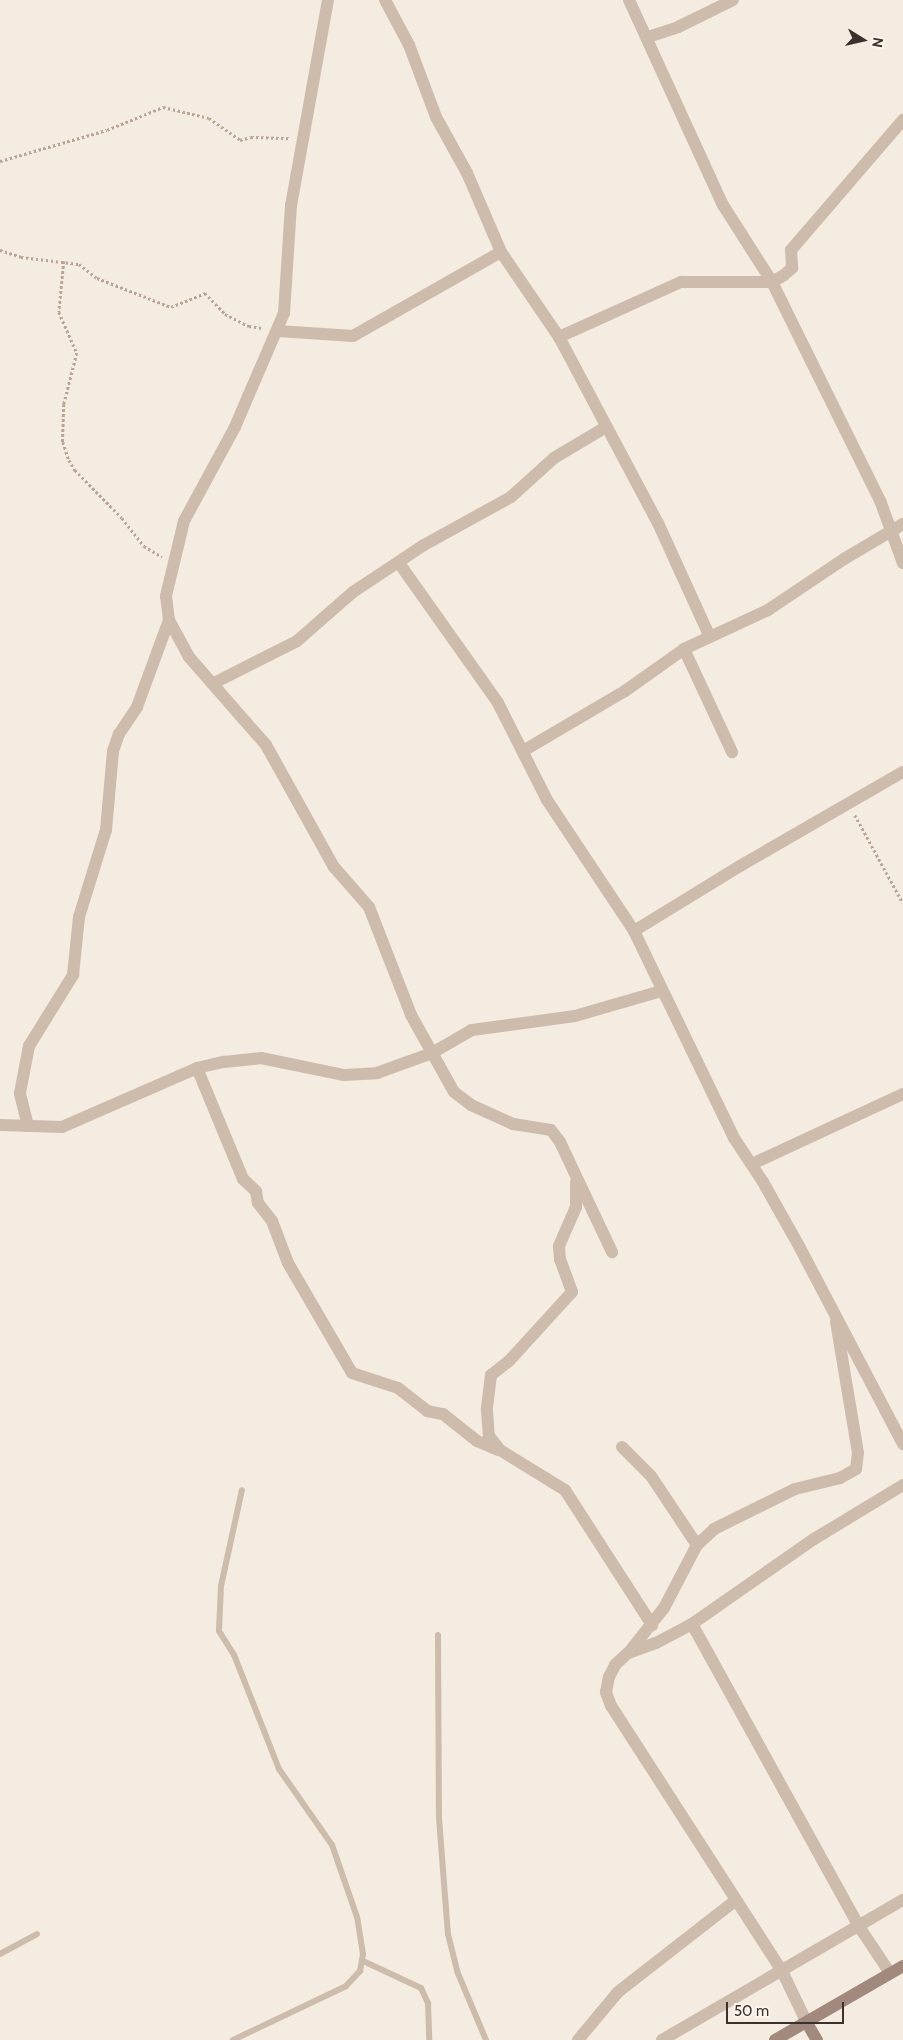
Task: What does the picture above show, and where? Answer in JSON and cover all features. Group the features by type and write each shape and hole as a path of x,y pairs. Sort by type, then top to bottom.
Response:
{"street":[{"path":"328,0 291,205 284,313 278,331 232,433 184,521 166,596 169,620 182,649 214,683 266,745 334,867 369,907 400,989 454,1092 471,1105 521,1126 550,1130 612,1252"},
{"path":"385,0 409,44 436,117 467,174 501,252 559,337 658,523 710,635"},
{"path":"629,0 648,37 723,204 772,282 881,503 903,563"},
{"path":"648,37 678,27 733,0"},
{"path":"559,337 681,282 772,282 792,268 790,250 903,120"},
{"path":"278,331 353,336 501,252"},
{"path":"214,683 297,641 353,592 424,545 511,497 554,458 606,426"},
{"path":"523,751 625,691 684,649 710,635 768,610 890,530 903,524"},
{"path":"399,563 498,703 567,833 634,931 734,1138 752,1164 836,1315 903,1444"},
{"path":"28,1126 20,1093 29,1046 73,975 79,917 106,830 113,751 119,734 137,707 169,620"},
{"path":"684,649 732,752"},
{"path":"634,931 740,866 903,772"},
{"path":"0,1124 62,1127 197,1068 261,1058 344,1075 402,1066 432,1053 472,1030 575,1016 662,991"},
{"path":"197,1068 243,1179 256,1191 258,1203 272,1221 296,1279 346,1357 352,1372 398,1388 427,1411 443,1414 477,1441 500,1450 565,1490 652,1626"},
{"path":"752,1164 903,1094"},
{"path":"500,1450 489,1436 487,1410 491,1375 509,1361 572,1292 560,1259 559,1246 576,1207 576,1178"},
{"path":"817,2040 782,1971 610,1706 606,1692 608,1677 615,1665 652,1626 696,1545 714,1529 755,1507 813,1483 840,1478 856,1469 858,1453 840,1361 836,1315"},
{"path":"622,1447 651,1476 696,1545"},
{"path":"628,1653 656,1644 692,1624 814,1539 903,1485"},
{"path":"692,1624 858,1925 890,1973"},
{"path":"662,2040 903,1900"},
{"path":"578,2040 618,1992 735,1901"},
{"path":"775,2040 903,1966"}],"lane":[{"path":"233,2040 346,1986 356,1978 363,1961 363,1939 332,1845 279,1769 234,1655 219,1631 221,1586 242,1490"},
{"path":"438,1635 437,1746 446,1917 450,1952 486,2040"},
{"path":"0,1954 37,1934"},
{"path":"363,1961 420,1988 428,2003 429,2040"}],"path":[{"path":"0,161 107,130 163,107 215,121 240,140 251,137 303,138"},
{"path":"0,250 21,256 80,264 97,278 171,307 205,293 225,314 237,320 278,331"},
{"path":"64,261 60,312 77,353 64,404 64,442 69,460 75,470 122,518 144,546 174,564"},
{"path":"850,804 903,903"}]}
